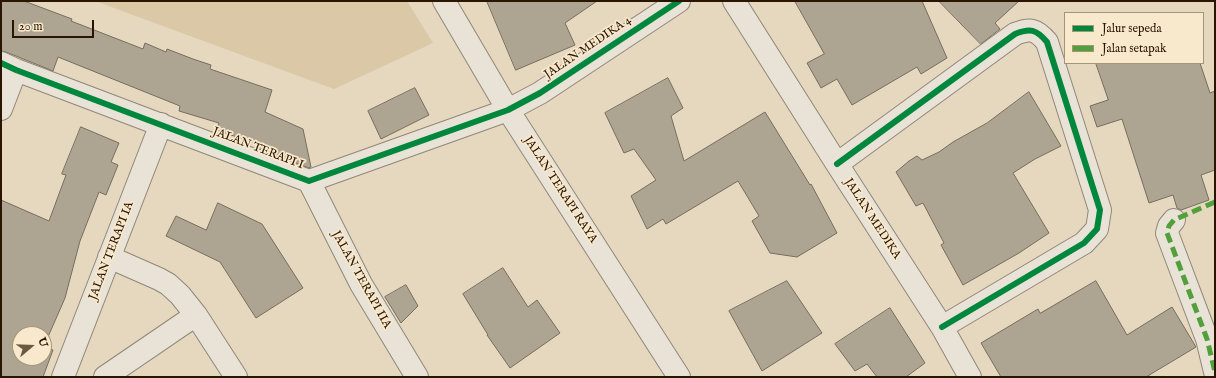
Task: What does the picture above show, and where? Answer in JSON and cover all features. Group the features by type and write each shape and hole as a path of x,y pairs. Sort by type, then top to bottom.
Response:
{"street":[{"name":"JALAN TERAPI RAYA","path":"444,1 508,110 679,377"},
{"name":"JALAN MEDIKA 4","path":"508,110 540,93 679,1"},
{"name":"JALAN MEDIKA","path":"734,1 942,327 970,377"},
{"path":"837,164 1015,34 1025,30 1034,31 1041,35 1047,42 1100,210 1096,229 1084,243 942,327"},
{"name":"JALAN TERAPI I","path":"9,66 309,181 508,110"},
{"path":"1,109 9,66"},
{"name":"JALAN TERAPI IA","path":"63,377 161,124"},
{"name":"JALAN TERAPI IIA","path":"309,181 361,284 417,377"},
{"path":"1174,220 1169,226 1167,233 1207,339 1215,372"},
{"path":"109,257 168,284 180,294 196,315 236,377"},
{"path":"106,377 196,315"}],"shaded area":[{"path":"95,1 407,1 433,43 334,89"}],"building":[{"path":"1,1 24,1 72,19 71,21 143,49 145,43 166,52 167,49 211,65 210,69 272,90 265,112 303,129 311,167 309,168 256,148 258,144 216,130 219,123 179,111 180,106 58,57 53,71 1,51"},
{"path":"487,1 597,1 565,23 575,45 516,70"},
{"path":"795,1 922,1 947,58 921,74 917,67 852,105 837,79 821,88 807,63 824,54"},
{"path":"939,1 1019,1 995,23 1000,29 981,44"},
{"path":"1096,64 1200,64 1210,93 1215,91 1215,170 1201,175 1209,200 1181,210 1177,208 1173,195 1149,203 1122,119 1097,127 1090,106 1108,100"},
{"path":"668,78 683,108 671,116 684,161 765,112 810,185 811,184 837,233 797,257 770,253 752,221 759,216 738,181 666,224 663,219 647,229 631,196 656,180 634,149 624,153 605,113"},
{"path":"415,88 429,115 381,139 368,111"},
{"path":"1029,92 1061,146 1035,159 1013,173 1049,233 1019,253 963,285 941,245 944,243 923,203 916,206 896,172 917,156 922,160 939,152 953,142 987,123"},
{"path":"81,127 119,143 111,162 118,165 106,195 99,192 80,241 65,298 52,328 52,326 12,326 12,366 47,366 43,377 1,377 1,200 49,221 66,175 62,174"},
{"path":"218,203 262,224 303,288 256,318 220,262 166,236 176,216 206,230"},
{"path":"503,268 528,307 537,300 560,333 510,368 487,335 463,294"},
{"path":"787,281 822,333 762,371 729,311"},
{"path":"1096,281 1127,335 1172,307 1196,347 1146,377 1001,377 981,343 1038,309 1040,313"},
{"path":"406,285 418,306 401,323 385,297"},
{"path":"890,308 925,363 906,377 877,377 867,364 855,371 835,344"}],"marked path":[{"path":"1215,202 1174,220 1169,226 1167,233 1207,339 1215,372"}],"cycle path":[{"path":"1,63 309,181 508,110 540,93 679,1"},
{"path":"837,164 1015,34 1029,30 1036,32 1047,42 1100,210 1097,229 1084,243 942,327"}]}
